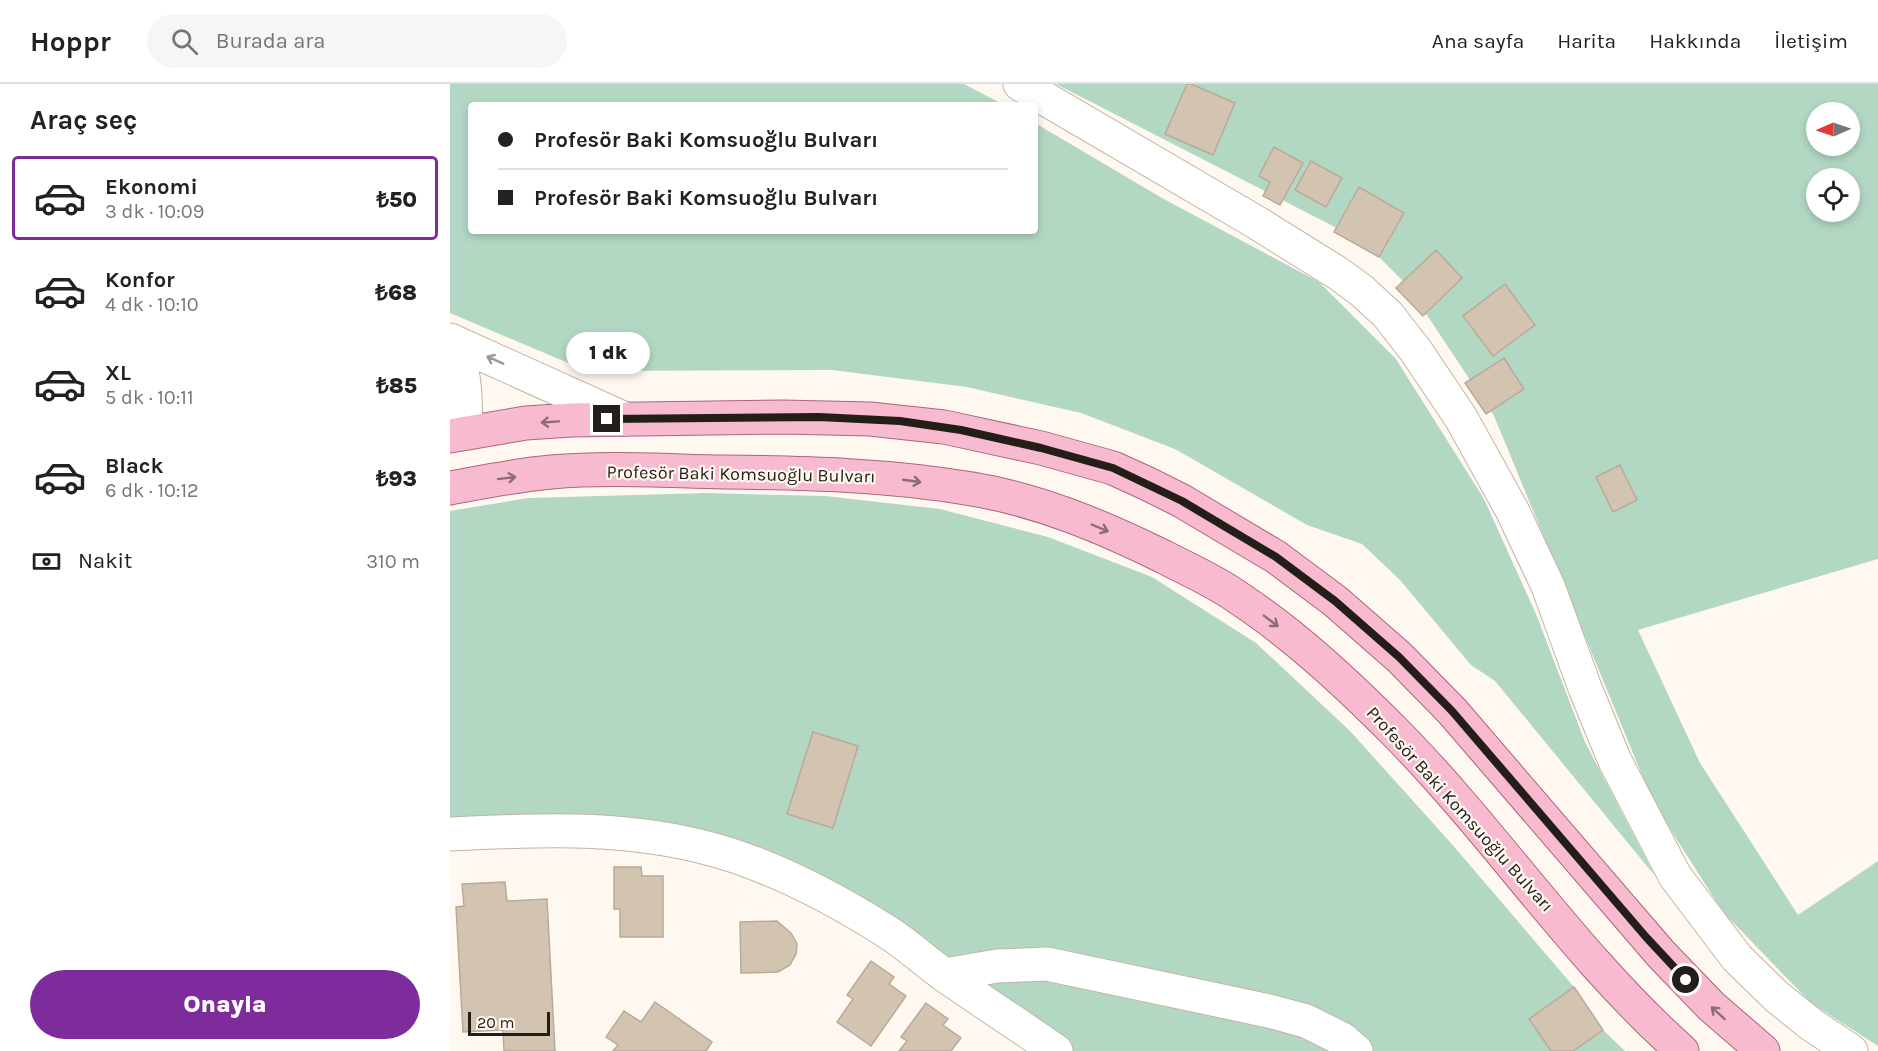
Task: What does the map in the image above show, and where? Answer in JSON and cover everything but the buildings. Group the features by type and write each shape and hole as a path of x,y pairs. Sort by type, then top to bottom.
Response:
{"main road":[{"path":"458,435 526,423 625,418 826,417 900,421 944,427 1041,448 1113,468 1182,501 1276,557 1335,601 1399,657 1452,711 1661,954 1711,1006 1763,1051"},
{"name":"Profesör Baki Komsuoğlu Bulvarı","path":"450,488 494,479 550,472 604,470 826,473 894,478 975,489 1026,501 1074,516 1130,540 1239,597 1290,636 1349,687 1405,743 1596,964 1656,1028 1682,1051"}],"street":[{"path":"1020,84 1254,221 1339,274 1389,315 1461,418 1512,510 1548,586 1585,688 1615,761 1675,876 1737,958 1777,997 1812,1025 1851,1051"},
{"path":"450,340 625,418"},
{"path":"450,346 456,351 464,388 458,435"},
{"path":"450,834 525,830 585,831 646,837 699,846 749,861 824,894 891,934 945,975 1056,1051"},
{"path":"945,975 998,966 1047,964 1297,1018 1342,1039 1356,1051"}],"green space":[{"path":"450,84 964,84 998,102 468,102 468,234 1038,234 1038,125 1162,198 1319,282 1396,359 1484,499 1536,614 1585,742 1655,876 1495,681 1471,665 1400,580 1362,544 1307,525 1175,449 1081,413 967,387 832,370 587,371 450,313"},
{"path":"1056,84 1878,84 1878,559 1638,630 1700,763 1798,915 1878,861 1878,1046 1811,1003 1723,912 1654,804 1494,416 1407,285 1364,242"},
{"path":"706,493 825,496 940,509 1048,537 1152,577 1256,643 1350,731 1450,842 1574,987 1603,1030 1625,1051 1056,1051 749,861 450,834 450,511 528,498"}],"route":[{"path":"607,419 819,417 900,421 994,437 1113,468 1182,501 1276,557 1335,601 1399,657 1452,711 1646,937 1686,980"}]}
